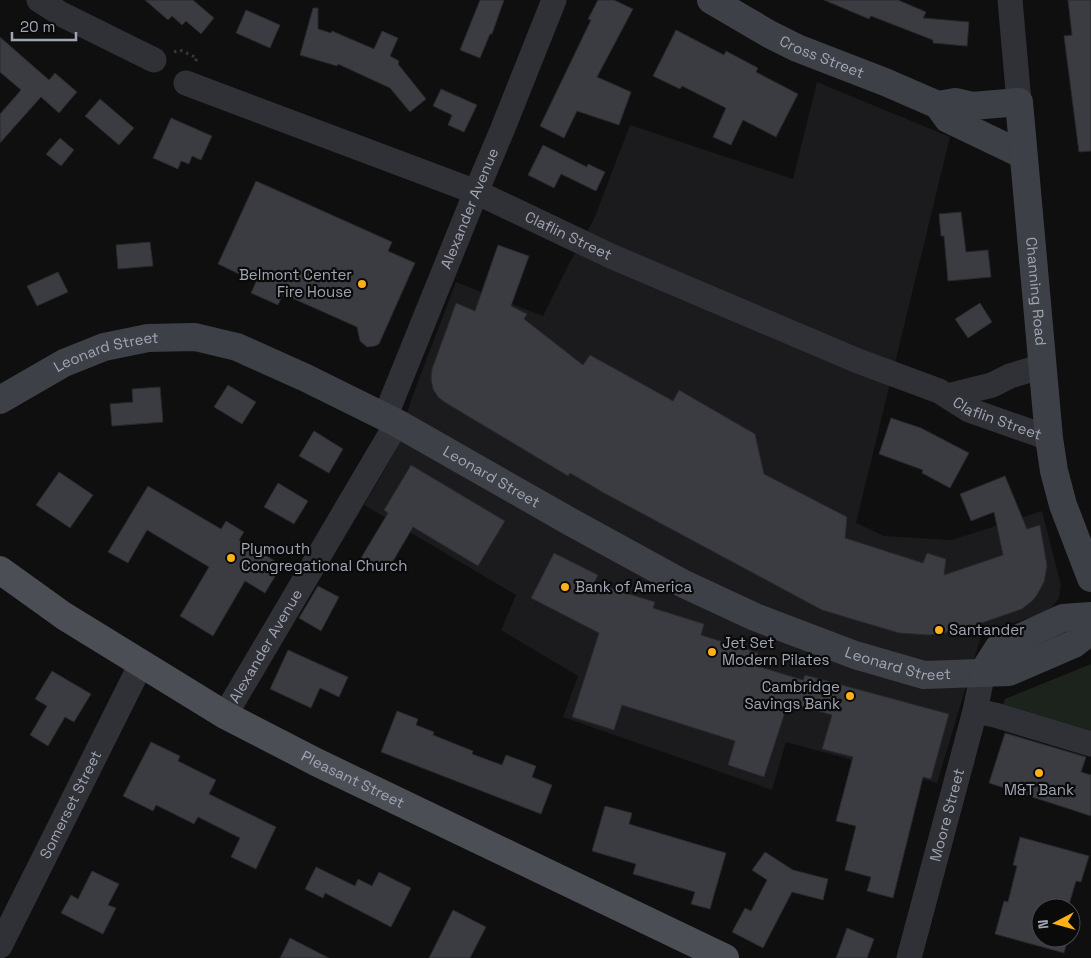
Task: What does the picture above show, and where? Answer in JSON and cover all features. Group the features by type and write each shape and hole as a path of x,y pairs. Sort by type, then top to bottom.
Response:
{"main road":[{"name":"Cross Street","path":"711,0 769,34 798,48 938,105 948,119 1023,155"},
{"name":"Cross Street","path":"938,105 955,102 972,106 1019,102"},
{"name":"Channing Road","path":"1019,102 1049,438 1054,471 1063,505 1091,578"},
{"name":"Leonard Street","path":"0,400 64,363 104,347 148,338 195,337 237,347 306,378 391,420 684,584 755,617 855,654 924,675 1009,672 1074,644 1091,630"},
{"name":"Pleasant Street","path":"0,570 42,601 141,664 225,714 316,762 725,958"},
{"path":"983,672 999,647 1063,618 1091,616"}],"street":[{"path":"38,0 68,7 154,60"},
{"name":"Alexander Avenue","path":"225,714 391,420 476,192 504,128 554,0"},
{"name":"Channing Road","path":"1010,0 1019,102"},
{"name":"Claflin Street","path":"186,83 476,192 612,257 858,361 948,396 969,410 1049,438"},
{"name":"Claflin Street","path":"948,396 992,385 1010,376 1043,366"},
{"name":"Somerset Street","path":"0,946 141,664"},
{"name":"Moore Street","path":"909,958 975,711 983,672"},
{"path":"975,711 995,715 1091,744"}],"shaded area":[{"path":"817,82 950,137 856,523 884,536 952,540 1042,511 1061,585 1059,598 1051,609 982,633 937,783 786,742 772,790 563,717 578,676 501,630 516,595 364,505 393,455 414,392 456,282 543,316 594,219 630,125 793,179"},
{"path":"1091,664 1091,736 1002,708 1005,699"}],"building":[{"path":"145,0 193,0 214,18 201,34 186,21 182,25 172,16 168,20"},
{"path":"480,0 504,0 492,34 490,34 480,58 460,50"},
{"path":"598,0 614,0 633,9 597,77 631,92 619,125 577,111 564,138 540,126 591,20 588,19"},
{"path":"824,0 898,0 926,12 923,18 969,22 967,46 933,43 933,40 871,16 869,19"},
{"path":"1068,0 1091,0 1091,151 1079,152 1064,36 1072,35"},
{"path":"313,8 318,8 318,29 331,33 332,31 374,49 382,31 398,38 390,56 399,61 398,64 426,99 410,112 390,88 338,64 337,66 300,55"},
{"path":"246,10 280,25 270,48 236,33"},
{"path":"676,30 724,55 726,51 758,68 756,72 798,94 776,137 743,120 731,145 713,137 726,108 682,86 680,89 653,76"},
{"path":"0,37 49,80 55,73 77,92 59,113 41,97 0,143 0,114 21,90 0,72"},
{"path":"441,89 477,105 464,132 448,125 452,115 433,106"},
{"path":"100,99 134,128 119,145 85,116"},
{"path":"171,118 212,136 201,160 192,156 189,164 181,161 178,169 153,158"},
{"path":"60,138 74,150 61,166 46,154"},
{"path":"543,145 587,167 588,164 605,172 596,191 561,174 554,188 528,175"},
{"path":"256,181 392,242 388,251 415,263 379,344 367,347 360,341 357,327 283,294 278,305 251,293 256,282 218,264"},
{"path":"961,212 966,252 988,250 991,277 948,281 944,236 941,236 939,214"},
{"path":"150,242 153,266 118,269 116,245"},
{"path":"498,245 529,256 511,306 527,314 524,319 583,365 590,355 673,401 679,390 755,434 764,474 847,517 845,538 923,563 927,553 946,559 944,575 1003,555 994,512 971,521 960,494 1005,476 1027,529 1040,525 1047,566 1044,582 1037,595 1022,609 958,631 929,635 899,633 822,610 570,473 568,476 446,403 438,397 433,389 432,369 456,303 475,311"},
{"path":"58,272 68,292 37,306 27,286"},
{"path":"980,303 992,322 968,338 955,319"},
{"path":"228,385 256,402 242,424 214,407"},
{"path":"160,387 163,422 112,426 110,404 133,402 132,389"},
{"path":"891,418 921,428 969,453 950,488 922,473 923,470 879,454"},
{"path":"314,431 343,449 329,473 299,456"},
{"path":"411,465 505,521 478,566 413,527 386,573 361,558 388,513 384,510"},
{"path":"59,472 93,495 70,528 36,505"},
{"path":"278,483 308,501 294,524 264,507"},
{"name":"Plymouth Congregational Church","path":"148,486 221,529 226,521 244,532 239,540 282,565 265,593 245,581 213,636 180,616 209,567 147,530 128,563 108,552"},
{"path":"554,553 598,575 594,583 655,602 653,608 704,624 701,635 758,653 754,665 803,680 805,675 949,714 931,779 923,777 893,898 867,891 871,877 845,870 856,826 836,821 853,757 822,749 832,715 788,703 764,777 728,765 735,741 622,705 614,730 572,717 599,633 531,598"},
{"path":"318,586 339,597 321,631 299,618"},
{"path":"288,650 348,677 339,697 320,688 311,708 270,689"},
{"path":"52,671 91,694 74,722 65,717 48,746 30,735 47,706 35,699"},
{"path":"397,711 418,719 416,725 434,732 433,735 473,751 472,754 502,765 506,755 536,766 532,777 552,785 541,814 381,752"},
{"name":"M&T Bank","path":"1005,733 1086,757 1081,772 1091,775 1091,816 989,783"},
{"path":"151,742 180,756 178,761 216,780 209,794 276,827 256,869 231,857 240,838 198,817 194,824 156,805 153,811 123,796"},
{"path":"605,806 632,813 629,824 726,853 710,909 691,904 695,892 633,874 636,864 592,851"},
{"path":"1020,837 1089,856 1081,882 1076,881 1071,898 1031,898 1031,944 995,934 1004,901 1008,902 1017,866 1013,865"},
{"path":"765,852 793,870 828,879 823,900 792,892 763,948 732,932 745,908 751,911 767,880 752,870"},
{"path":"316,867 355,886 358,879 372,886 379,872 411,888 391,927 325,893 323,898 305,889"},
{"path":"92,871 119,884 108,905 116,908 103,934 61,913 71,895 78,899"},
{"path":"453,910 486,927 470,958 429,958"},
{"path":"847,928 874,939 867,958 836,958"},
{"path":"290,938 329,958 280,958"},
{"path":"1046,948 1065,948 1064,953"}],"place":[{"name":"Belmont Center Fire House","path":"362,284"},
{"name":"Plymouth Congregational Church","path":"231,558"},
{"name":"Bank of America","path":"565,587"},
{"name":"Santander","path":"939,630"},
{"name":"Jet Set Modern Pilates","path":"712,652"},
{"name":"Cambridge Savings Bank","path":"850,696"},
{"name":"M&T Bank","path":"1039,773"}]}
